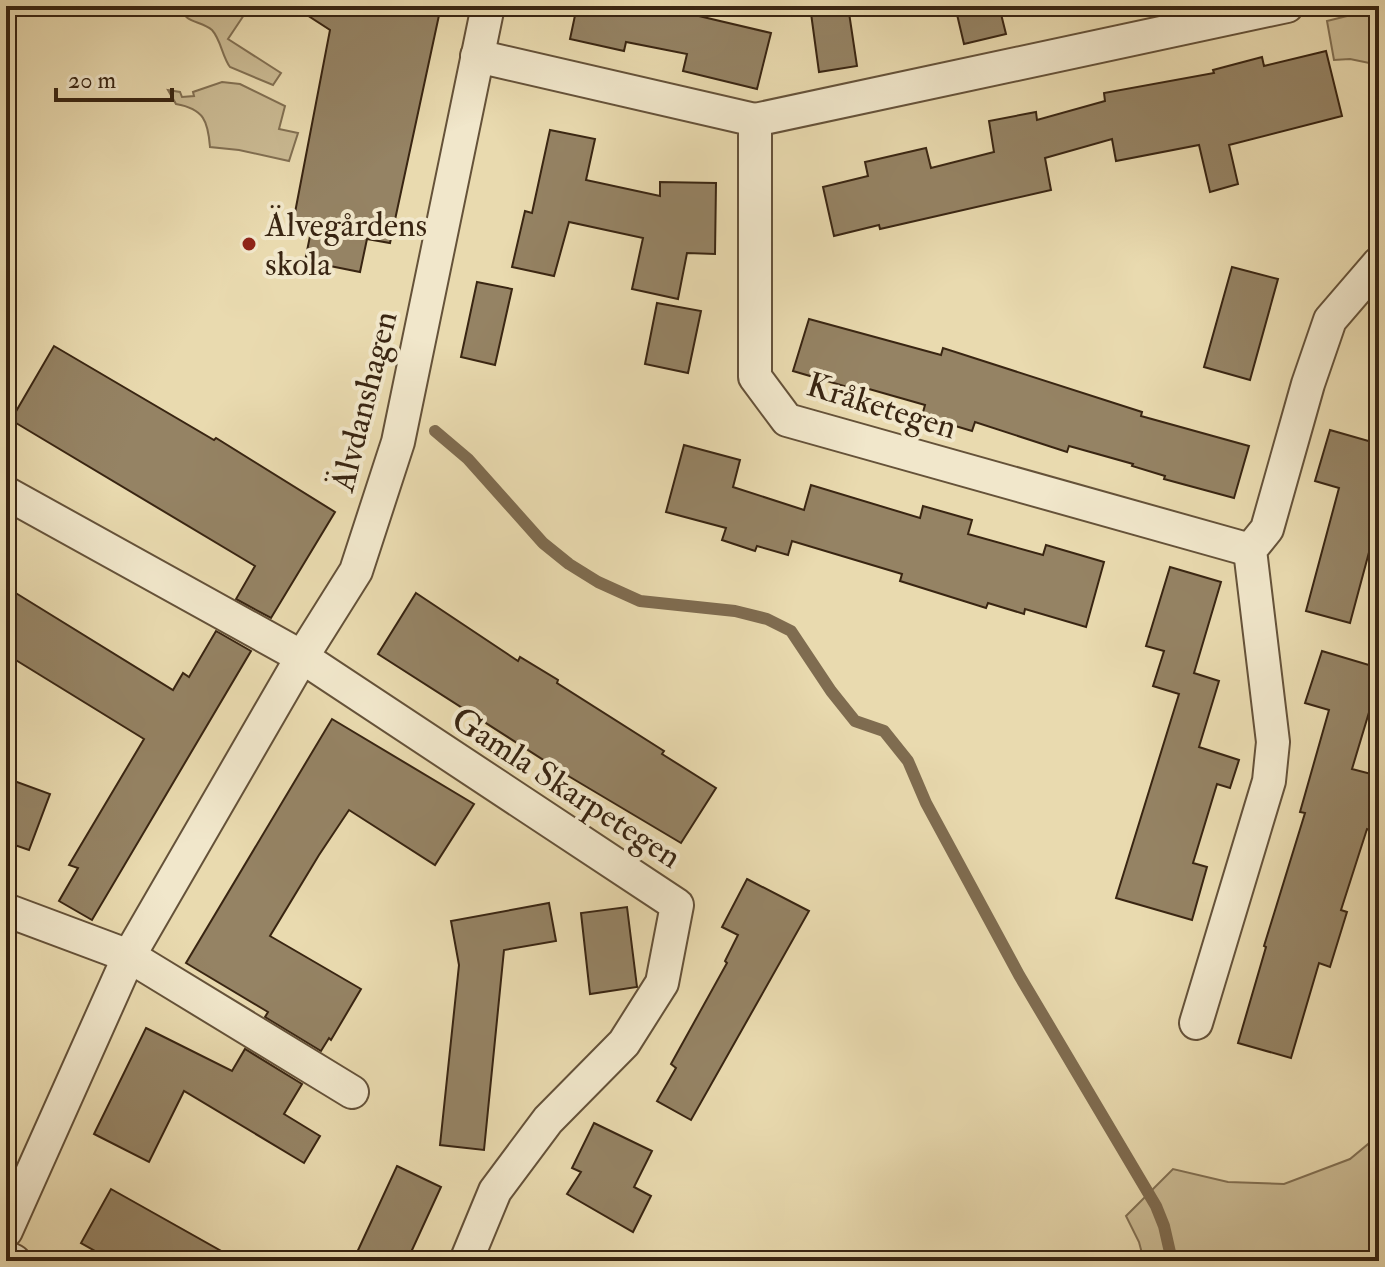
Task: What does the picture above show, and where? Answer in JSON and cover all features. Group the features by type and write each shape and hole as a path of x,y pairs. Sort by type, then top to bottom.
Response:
{"street":[{"name":"Älvdanshagen","path":"6,1231 129,956 302,657 356,571 398,442 488,6"},
{"path":"477,56 755,120 1287,6"},
{"name":"Kråketegen","path":"755,120 755,377 787,420 1250,550"},
{"path":"1196,1023 1269,781 1273,742 1250,550 1267,529 1312,370 1330,320 1379,263"},
{"path":"6,493 302,657"},
{"name":"Gamla Skarpetegen","path":"302,657 677,905 662,983 624,1043 548,1120 495,1191 466,1261"},
{"path":"6,910 129,956 352,1092"},
{"path":"6,1257 14,1261"}],"shaded area":[{"path":"250,6 228,39 281,73 273,85 230,67 212,30 189,19 181,7"},
{"path":"1359,13 1379,14 1379,65 1350,59 1334,60 1327,21"},
{"path":"222,82 240,84 285,106 279,129 298,133 289,161 210,147 203,118 193,109 176,104 168,90 180,92 182,97 194,96 193,92"},
{"path":"1379,1135 1379,1261 1144,1261 1139,1242 1126,1216 1173,1169 1228,1182 1284,1184 1350,1159"}],"building":[{"path":"293,6 441,6 390,243 367,239 360,272 305,261 312,226 293,223 330,30"},
{"path":"577,6 687,6 686,13 771,33 757,89 683,71 687,54 626,42 624,51 570,39"},
{"path":"810,6 848,6 857,66 819,72"},
{"path":"955,6 999,6 1006,34 964,44"},
{"path":"1326,51 1342,116 1229,145 1238,184 1210,192 1199,145 1116,161 1112,139 1045,158 1051,190 880,229 879,225 834,236 823,187 868,176 865,162 926,148 931,168 994,152 989,121 1036,112 1037,120 1105,101 1104,93 1214,73 1213,70 1262,57 1264,66"},
{"path":"550,130 595,139 586,180 660,196 660,182 716,183 715,254 687,253 678,299 632,289 643,238 569,222 554,276 512,267 525,211 532,213"},
{"path":"1232,267 1278,279 1250,380 1204,367"},
{"path":"477,282 512,289 495,365 461,357"},
{"path":"657,303 701,311 688,373 645,364"},
{"path":"809,319 941,355 943,348 1142,412 1141,416 1249,446 1234,498 1164,479 1165,476 1133,464 1069,446 1067,452 975,422 972,431 922,416 925,405 862,387 861,391 793,371"},
{"path":"54,346 214,440 216,438 335,512 271,618 236,599 255,566 11,420"},
{"path":"1330,430 1379,444 1379,515 1350,623 1306,611 1339,488 1315,481"},
{"path":"684,445 740,460 733,487 804,510 811,485 920,518 923,506 972,520 968,534 1043,555 1046,545 1104,562 1086,627 1025,609 1024,614 988,603 986,608 900,581 902,574 792,541 788,555 757,546 755,551 722,540 726,528 666,512"},
{"path":"1170,567 1221,582 1194,673 1219,681 1199,747 1239,760 1230,788 1217,784 1193,863 1207,867 1192,920 1116,898 1179,694 1153,686 1164,651 1146,646"},
{"path":"6,587 173,690 183,673 189,677 216,631 251,651 92,920 59,901 78,868 69,865 144,739 6,654"},
{"path":"416,593 518,661 520,657 558,680 557,683 716,788 681,843 570,777 378,654"},
{"path":"1322,651 1379,668 1379,679 1352,769 1379,776 1379,805 1372,831 1367,829 1341,910 1347,912 1330,967 1319,963 1291,1058 1238,1043 1305,813 1300,812 1329,710 1305,703"},
{"path":"332,719 474,804 435,865 349,810 319,855 270,936 361,989 331,1040 329,1038 321,1051 265,1017 268,1012 186,963"},
{"path":"6,778 50,794 29,850 6,842"},
{"path":"747,879 809,911 691,1120 657,1101 676,1068 671,1064 727,963 725,961 738,935 722,927"},
{"path":"549,903 556,941 504,950 484,1150 440,1145 459,965 451,921"},
{"path":"627,907 637,987 590,994 581,913"},
{"path":"146,1028 232,1071 245,1049 302,1084 284,1114 320,1136 304,1163 184,1091 149,1162 94,1134"},
{"path":"594,1123 652,1151 634,1187 651,1196 633,1232 567,1194 581,1172 572,1168"},
{"path":"397,1166 441,1187 407,1261 353,1261"},
{"path":"111,1189 239,1261 113,1261 81,1243"}],"waterway":[{"path":"435,431 468,459 543,543 569,564 598,582 640,601 735,611 767,619 791,631 855,721 884,731 908,761 926,803 1019,975 1156,1206 1172,1261"}],"place":[{"name":"Älvegårdens skola","path":"249,244"}]}
